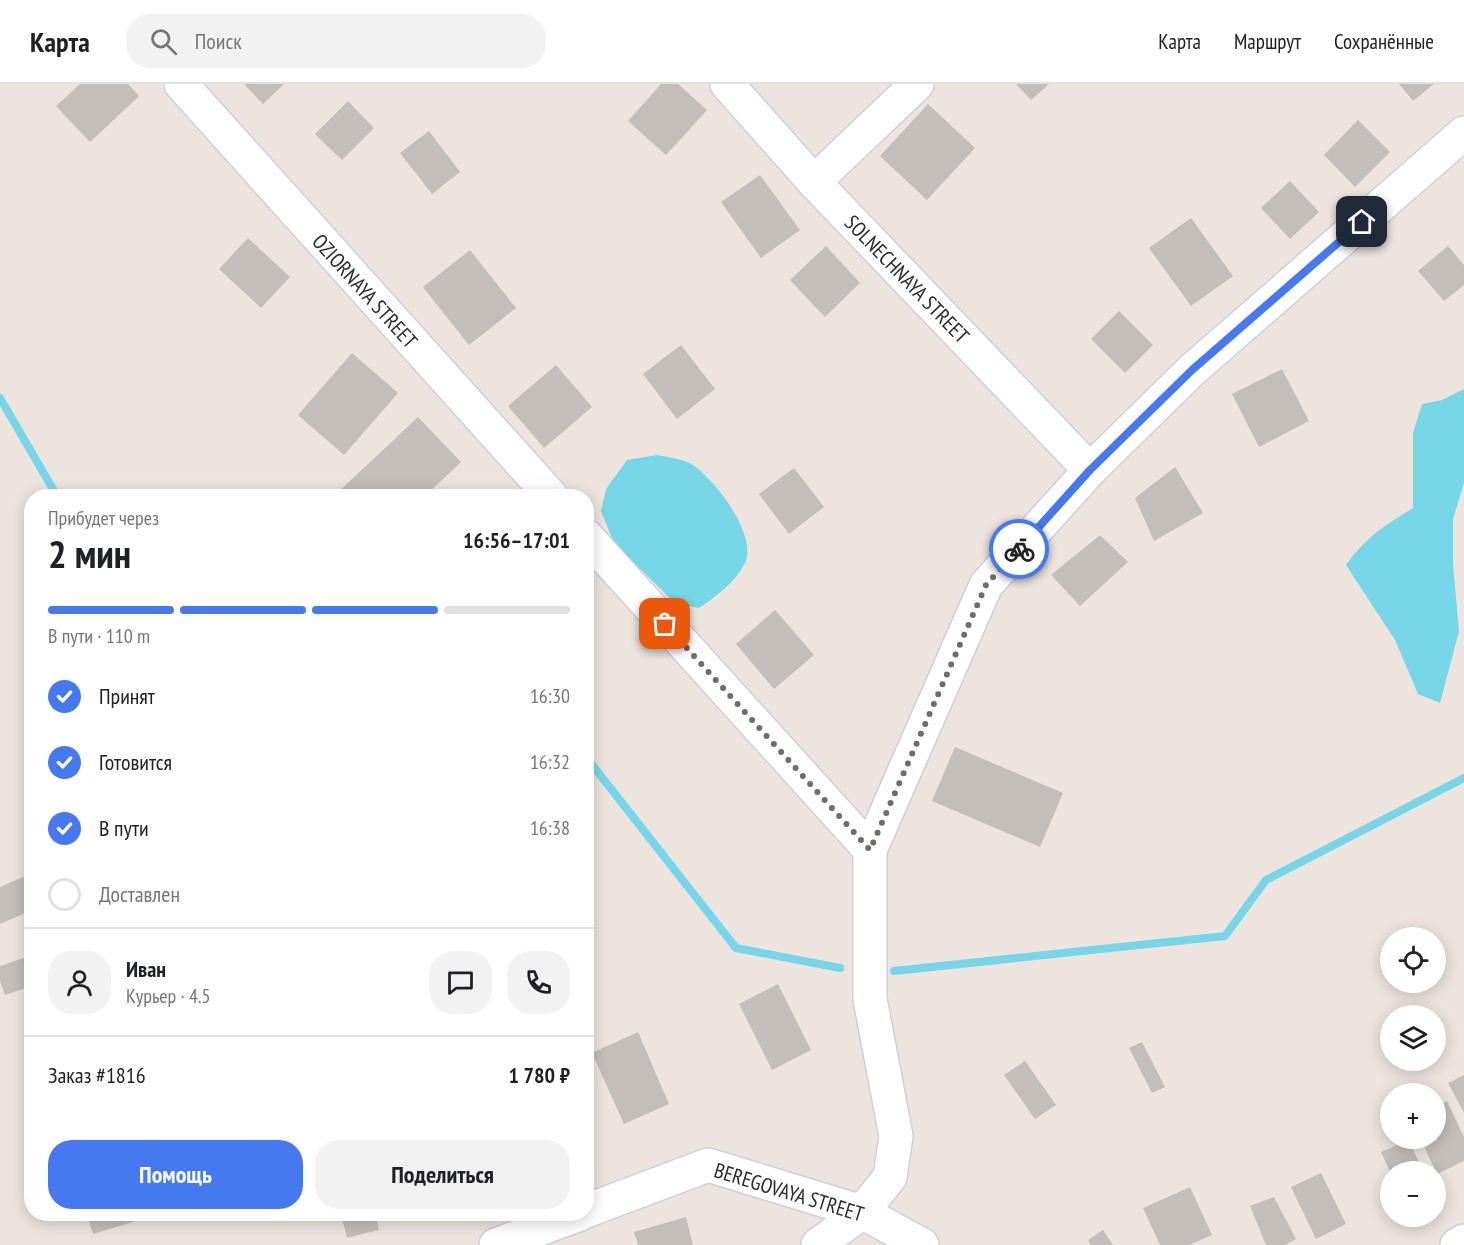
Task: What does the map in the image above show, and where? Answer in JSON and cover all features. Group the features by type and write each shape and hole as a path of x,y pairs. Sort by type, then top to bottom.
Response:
{"street":[{"name":"OZIORNAYA STREET","path":"181,84 544,489"},
{"name":"SOLNECHNAYA STREET","path":"727,84 814,182 1090,470"},
{"path":"814,182 917,84"},
{"path":"818,1245 862,1212 890,1177 896,1136 870,999 870,850 986,585 1090,470 1192,370 1464,133"},
{"path":"594,545 870,850"},
{"name":"BEREGOVAYA STREET","path":"594,1208 708,1165 862,1212 922,1245"},
{"path":"496,1245 560,1221"},
{"path":"1457,1245 1464,1241"}],"water":[{"path":"1464,389 1464,483 1453,519 1453,564 1459,631 1440,703 1418,694 1395,640 1346,565 1376,533 1413,508 1413,433 1422,404 1442,400"},
{"path":"657,455 685,461 702,472 723,495 740,524 745,538 747,551 741,570 725,588 699,608 675,603 614,543 601,511 606,489 627,460"}],"building":[{"path":"80,84 128,84 139,96 90,142 56,106"},
{"path":"244,84 284,84 263,104"},
{"path":"661,84 678,84 707,110 666,155 628,121"},
{"path":"1016,84 1049,84 1031,100"},
{"path":"1399,84 1434,84 1413,101"},
{"path":"348,101 374,128 342,160 315,134"},
{"path":"928,104 975,148 927,200 880,156"},
{"path":"1358,120 1390,152 1355,187 1324,155"},
{"path":"429,131 460,172 432,194 400,153"},
{"path":"760,175 800,230 761,258 721,202"},
{"path":"1290,181 1319,212 1290,239 1261,208"},
{"path":"1191,218 1233,276 1191,306 1149,248"},
{"path":"248,238 290,277 261,308 219,269"},
{"path":"826,246 860,283 825,317 790,280"},
{"path":"1448,246 1464,265 1464,285 1444,301 1418,271"},
{"path":"470,250 516,308 469,345 423,287"},
{"path":"1119,311 1153,345 1125,373 1091,339"},
{"path":"681,345 715,389 677,419 643,374"},
{"path":"352,353 398,393 344,455 298,415"},
{"path":"556,365 592,407 544,448 508,406"},
{"path":"1282,369 1309,421 1259,447 1232,394"},
{"path":"418,417 461,462 432,489 341,489"},
{"path":"1175,467 1203,513 1154,541 1135,498"},
{"path":"794,468 824,507 789,534 759,494"},
{"path":"1100,535 1128,562 1080,606 1051,575"},
{"path":"775,610 814,655 774,689 736,644"},
{"path":"955,747 1063,793 1040,847 932,801"},
{"path":"24,876 24,914 0,924 0,887"},
{"path":"24,958 24,989 5,995 0,981 0,966"},
{"path":"778,984 811,1050 772,1070 739,1004"},
{"path":"638,1032 669,1104 624,1124 594,1057 594,1052"},
{"path":"1142,1042 1165,1087 1152,1093 1129,1048"},
{"path":"1025,1061 1056,1105 1035,1119 1004,1075"},
{"path":"1464,1075 1464,1113 1448,1083"},
{"path":"1446,1102 1464,1137 1464,1161 1446,1170 1446,1161 1431,1161 1425,1149 1446,1149"},
{"path":"1388,1149 1413,1149 1418,1161 1385,1161 1381,1152"},
{"path":"1321,1173 1346,1224 1316,1239 1291,1187"},
{"path":"1190,1187 1212,1235 1189,1245 1160,1245 1143,1208"},
{"path":"1274,1197 1296,1239 1285,1245 1266,1245 1250,1206"},
{"path":"686,1217 693,1245 638,1245 634,1232"},
{"path":"89,1221 136,1221 93,1234"},
{"path":"343,1221 377,1221 379,1230 347,1238"},
{"path":"1103,1230 1113,1245 1091,1245 1088,1240"}],"waterway":[{"path":"0,398 53,489"},
{"path":"594,767 736,948 840,968"},
{"path":"894,971 1225,936 1266,880 1464,778"}],"way so far":[{"path":"665,624 870,850 986,585 1019,549"}],"route":[{"path":"1019,549 1090,470 1192,370 1362,222"}]}
